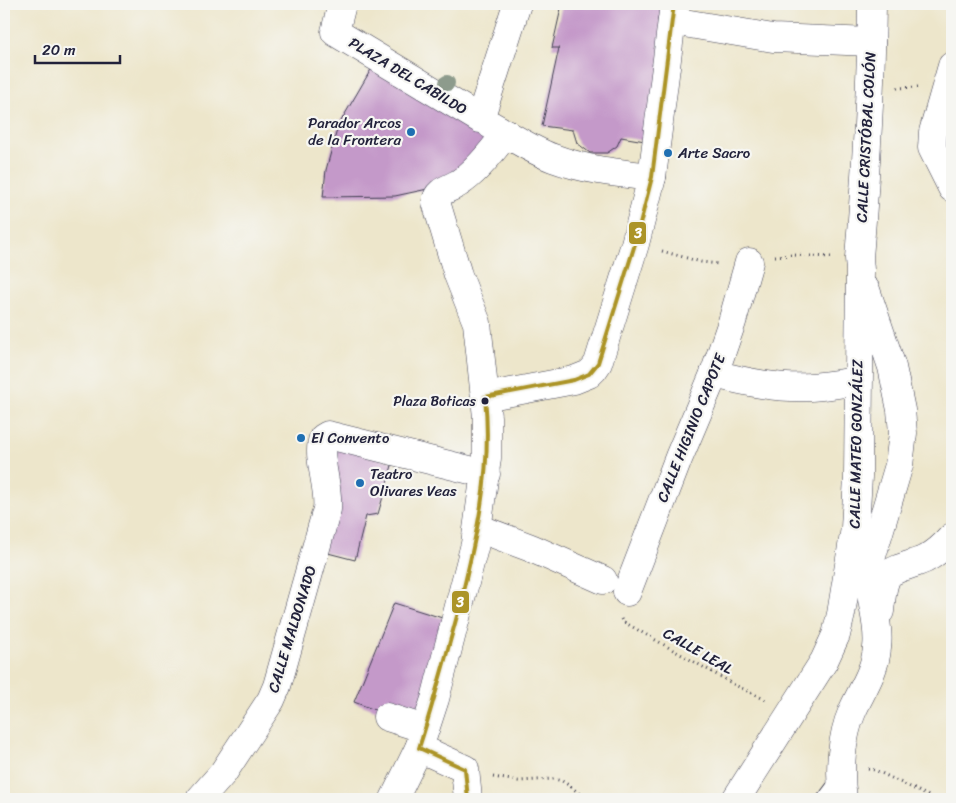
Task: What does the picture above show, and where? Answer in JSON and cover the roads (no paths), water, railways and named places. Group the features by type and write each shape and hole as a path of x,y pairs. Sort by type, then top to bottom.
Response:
{"street":[{"name":"PLAZA DEL CABILDO","path":"342,4 335,32 480,119 517,4"},
{"name":"CALLE CRISTÓBAL COLÓN","path":"860,270 859,258 870,89 872,4"},
{"path":"485,397 574,380 589,374 598,363 635,244 652,177 673,12 773,38 871,42"},
{"path":"949,76 933,132 932,148 952,188"},
{"path":"480,119 552,158 607,172 652,177"},
{"path":"394,799 422,738 442,672 478,528 486,474 487,417 477,323 458,275 436,202 440,192 467,177 506,133"},
{"name":"CALLE HIGINIO CAPOTE","path":"627,592 679,457 714,374 732,322 749,262"},
{"path":"830,648 842,648 845,646 869,573 872,556 899,465 903,433 901,410 892,367 860,270"},
{"name":"CALLE MATEO GONZÁLEZ","path":"736,799 824,661 836,635 841,614 855,528 858,476 860,270"},
{"path":"714,374 774,386 812,387 858,381"},
{"name":"CALLE MALDONADO","path":"200,799 223,773 277,686 326,510 327,495 321,448 323,438 332,436 486,474"},
{"path":"478,528 531,548 603,580"},
{"path":"843,787 843,749 847,726 851,713 873,668 877,648 877,627 882,593 887,577 890,573 913,565 934,554 952,537"},
{"path":"869,573 877,627"},
{"path":"388,717 422,738 465,769 468,799"}],"place":[{"name":"Parador Arcos de la Frontera","path":"411,132"},
{"name":"Arte Sacro","path":"668,153"},
{"name":"Plaza Boticas","path":"485,401"},
{"name":"El Convento","path":"301,438"},
{"name":"Teatro Olivares Veas","path":"360,483"}]}
